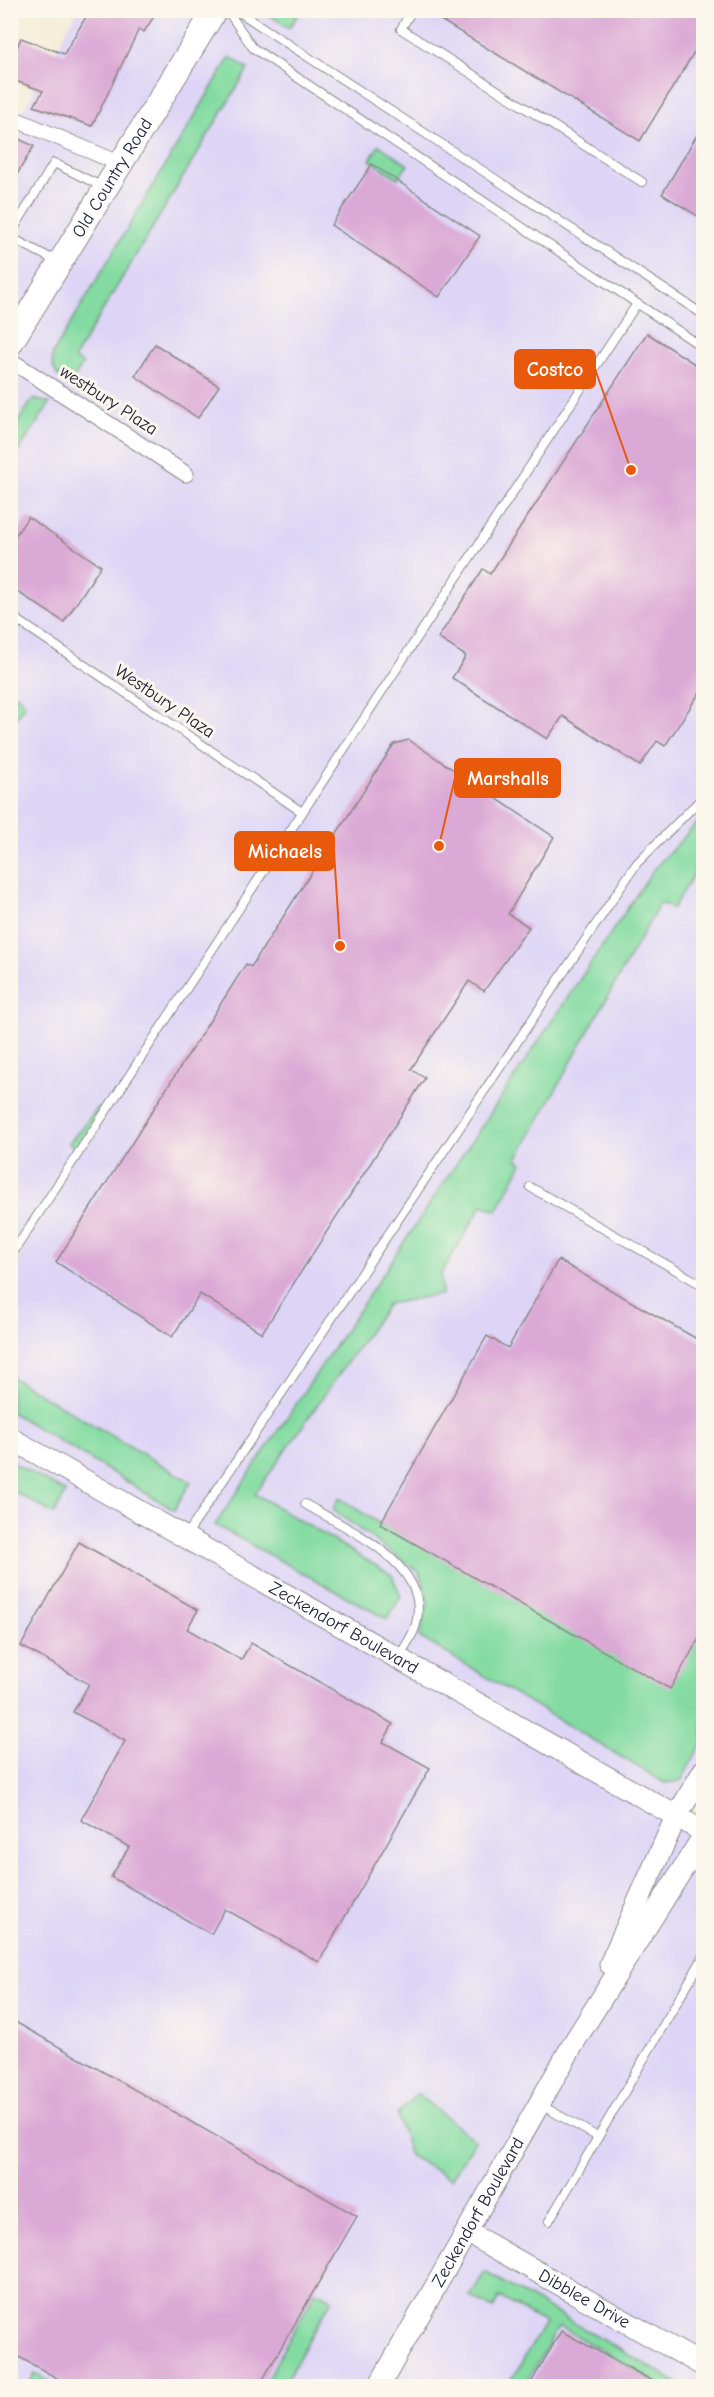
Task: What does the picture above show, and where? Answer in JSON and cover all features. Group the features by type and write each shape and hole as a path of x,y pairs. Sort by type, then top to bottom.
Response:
{"main road":[{"name":"Old Country Road","path":"10,344 215,10"}],"street":[{"path":"10,117 121,164"},
{"name":"westbury Plaza","path":"10,360 186,474"},
{"name":"Zeckendorf Boulevard","path":"10,1438 704,1833 576,2039 380,2386"},
{"path":"676,1816 704,1770"},
{"name":"Zeckendorf Boulevard","path":"576,2039 676,1816"},
{"name":"Dibblee Drive","path":"467,2232 704,2366"}],"lane":[{"path":"227,10 254,48 636,305 704,348"},
{"path":"236,10 704,315"},
{"path":"412,10 401,29 642,182"},
{"path":"60,264 10,236 54,163 106,189"},
{"path":"10,1257 636,305"},
{"name":"Westbury Plaza","path":"10,615 302,812"},
{"path":"185,1537 637,863 704,796"},
{"path":"530,1187 704,1286"},
{"path":"305,1504 393,1557 416,1589 417,1624 398,1659"},
{"path":"549,2221 704,1956"},
{"path":"539,2104 598,2138"}],"shaded area":[{"path":"77,11 703,11 704,1770 676,1816 704,1832 703,2386 11,2386 10,112 20,116"}],"green space":[{"path":"268,11 291,11 298,15 289,28 268,14"},
{"path":"230,57 248,69 74,358 83,364 69,386 55,372 53,353"},
{"path":"379,145 408,165 398,178 370,160"},
{"path":"33,399 50,403 11,462 11,432"},
{"path":"17,694 25,704 11,726 11,704"},
{"path":"703,817 703,859 673,908 660,903 517,1159 522,1163 497,1211 482,1205 441,1274 442,1294 388,1304 255,1494 392,1575 401,1597 387,1619 215,1525 653,870"},
{"path":"98,1108 103,1111 77,1149 69,1143"},
{"path":"11,1377 191,1482 174,1510 11,1412"},
{"path":"10,1461 66,1492 54,1514 11,1490"},
{"path":"339,1498 380,1524 703,1630 703,1741 681,1781 665,1783 419,1637 428,1600 420,1573 333,1510"},
{"path":"417,2094 475,2141 451,2179 410,2156 397,2115"},
{"path":"485,2272 683,2386 663,2386 559,2326 524,2386 508,2386 545,2323 500,2297 493,2309 470,2296"},
{"path":"316,2291 332,2299 283,2386 266,2381"},
{"path":"35,2374 59,2386 28,2386"}],"building":[{"path":"90,10 158,10 144,32 139,29 92,126 34,106 43,91 10,79 10,64 21,38 64,54"},
{"path":"424,10 704,10 704,36 640,141"},
{"path":"704,123 704,220 662,194"},
{"path":"10,135 34,146 10,186"},
{"path":"372,164 480,236 439,297 331,225"},
{"path":"647,333 704,370 704,686 665,746 657,741 640,766 563,716 547,739 452,678 466,656 438,638 483,569 490,574"},
{"path":"155,344 219,386 198,418 135,376"},
{"path":"28,517 101,566 64,622 10,587 10,543"},
{"path":"409,740 554,837 508,914 529,927 484,991 469,981 411,1069 425,1078 262,1333 200,1294 172,1337 56,1262 246,964 251,967 394,744"},
{"path":"558,1260 704,1343 704,1630 670,1689 380,1524 487,1336 508,1348"},
{"path":"79,1542 198,1610 187,1629 241,1660 251,1643 393,1724 383,1742 430,1768 319,1962 225,1909 211,1934 111,1877 129,1847 81,1820 125,1741 73,1712 89,1684 21,1646"},
{"path":"10,2019 357,2216 259,2386 71,2386 10,2352"},
{"path":"561,2331 662,2386 529,2386"}],"place":[{"name":"Costco","path":"631,470"},
{"name":"Marshalls","path":"439,846"},
{"name":"Michaels","path":"340,946"}]}
